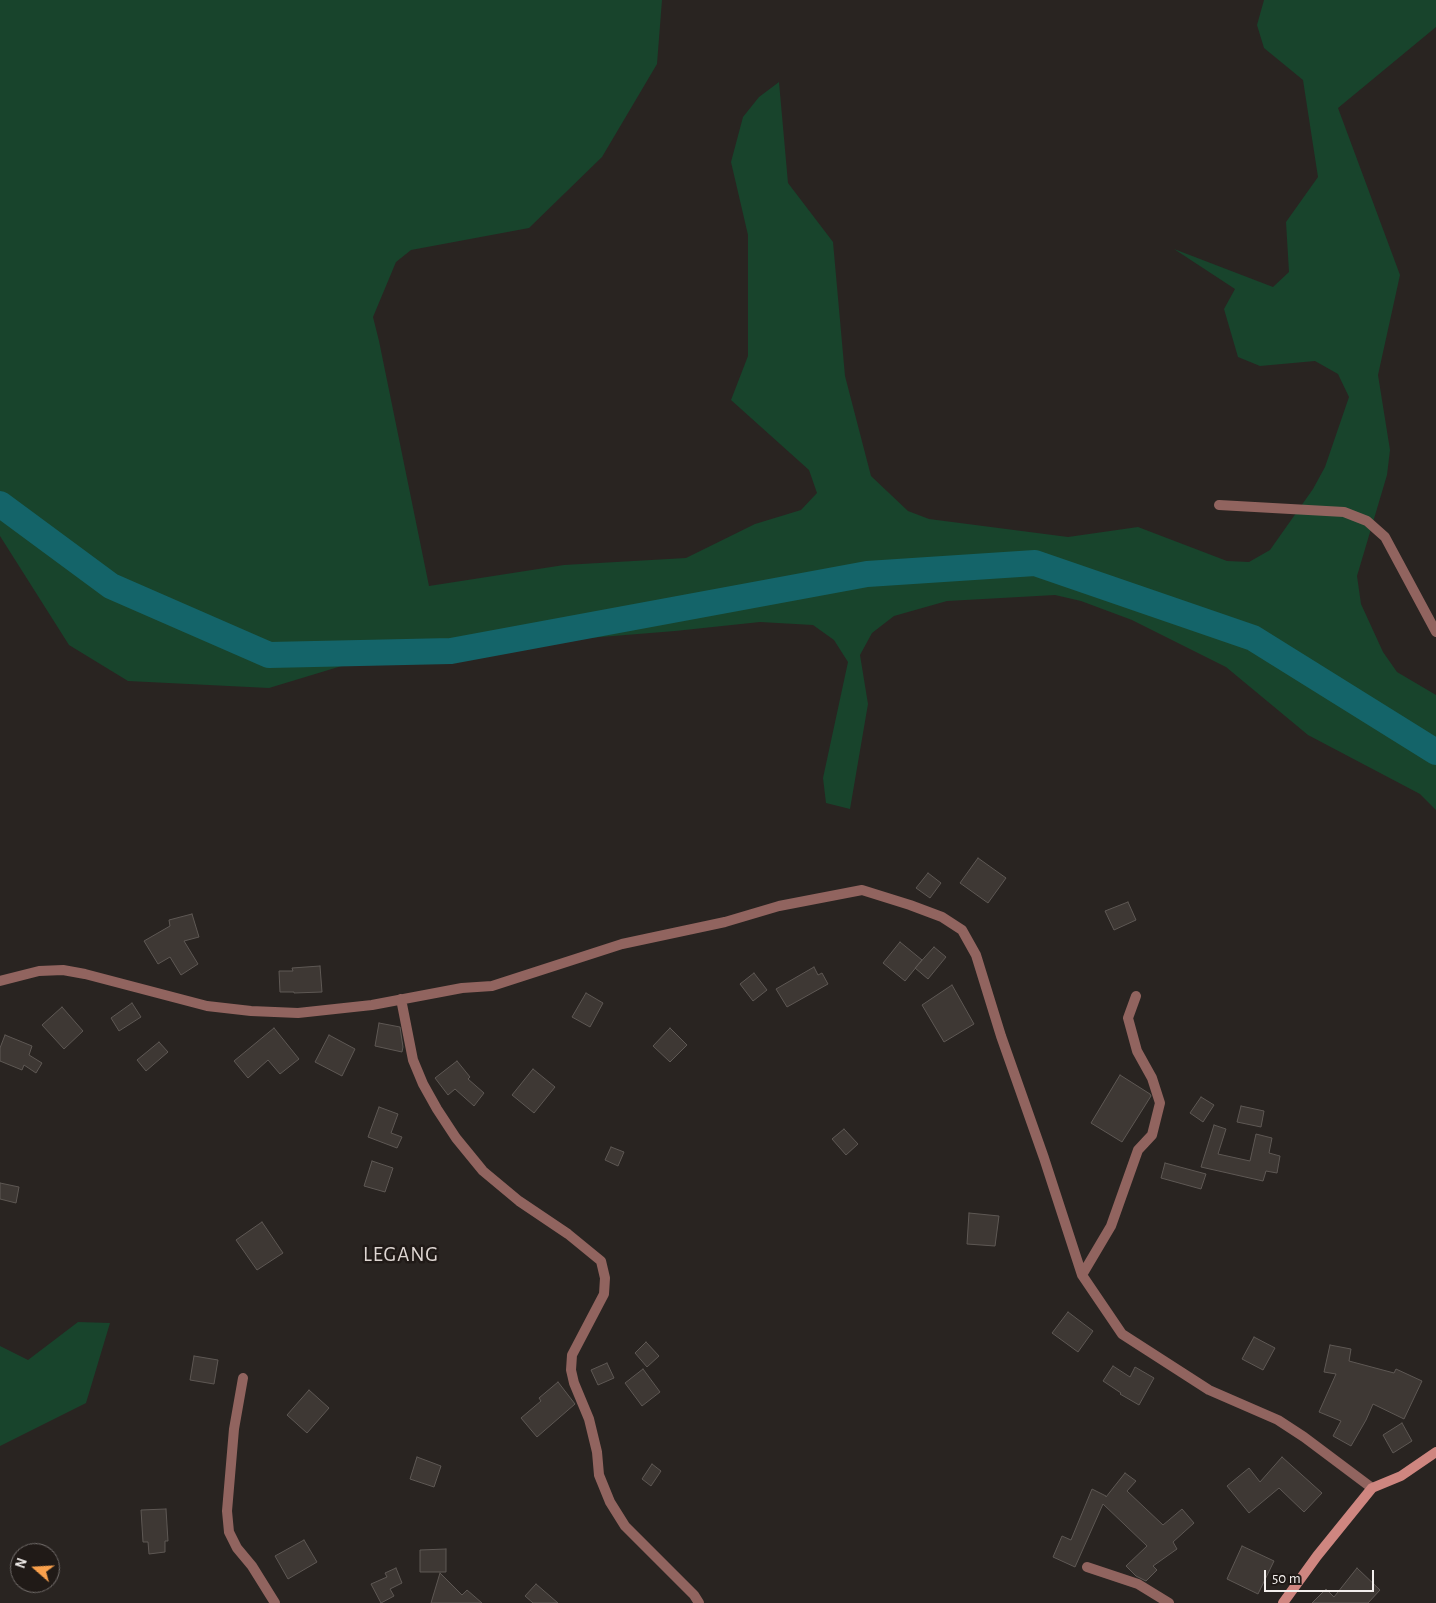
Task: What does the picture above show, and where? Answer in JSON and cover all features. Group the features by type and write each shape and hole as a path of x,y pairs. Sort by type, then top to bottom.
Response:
{"street":[{"path":"1219,505 1344,512 1367,521 1385,537 1436,632"},
{"path":"0,980 39,971 63,970 207,1006 251,1011 298,1013 372,1005 462,988 492,986 622,944 725,922 779,906 862,890 926,911 962,930 976,955 1001,1036 1044,1158 1082,1276 1122,1334 1209,1390 1278,1420 1372,1488"},
{"path":"1082,1276 1111,1226 1138,1150 1152,1135 1160,1104 1152,1078 1137,1050 1128,1018 1136,996"},
{"path":"402,999 413,1060 432,1100 456,1138 483,1172 519,1201 568,1234 601,1262 605,1278 604,1294 572,1355 571,1370 574,1383 589,1419 597,1452 599,1476 610,1502 625,1526 694,1595 698,1603"},
{"path":"244,1378 233,1448 227,1511 229,1532 237,1548 252,1566 275,1603"},
{"path":"1283,1603 1335,1533 1372,1488 1401,1476 1436,1452"},
{"path":"1088,1567 1138,1584 1169,1603"}],"green space":[{"path":"0,0 662,0 657,64 602,157 529,228 411,250 396,262 373,317 429,586 564,565 686,558 755,524 801,510 817,493 809,470 731,400 748,356 748,235 731,162 743,117 759,97 779,82 788,183 833,242 845,376 871,476 908,511 929,519 1068,537 1138,527 1227,561 1249,562 1270,550 1313,489 1325,467 1349,397 1338,374 1315,361 1260,366 1238,357 1224,309 1235,289 1174,249 1273,287 1289,272 1286,222 1318,177 1303,80 1264,48 1257,25 1264,0 1436,0 1436,27 1338,108 1400,275 1378,375 1390,450 1387,475 1357,576 1361,604 1383,652 1397,672 1436,695 1436,810 1420,794 1308,735 1226,667 1132,620 1081,601 1055,595 947,601 894,616 872,633 860,655 868,704 850,809 826,803 823,778 848,662 834,640 813,625 760,622 675,631 378,655 269,688 128,681 69,645 0,536"},
{"path":"78,1322 110,1323 86,1403 0,1446 0,1346 28,1360"}],"building":[{"path":"978,858 1006,878 988,903 960,883"},
{"path":"928,873 941,883 930,898 916,888"},
{"path":"1128,902 1136,920 1114,930 1105,911"},
{"path":"192,914 199,937 184,941 198,964 181,975 170,957 158,964 144,941 170,926 169,920"},
{"path":"900,942 922,960 905,981 883,963"},
{"path":"934,947 946,957 928,979 915,968"},
{"path":"320,966 322,992 280,992 279,971 293,971 292,968"},
{"path":"814,967 818,975 822,973 828,984 787,1007 776,989"},
{"path":"754,973 767,990 753,1001 740,984"},
{"path":"952,985 974,1024 944,1042 922,1005"},
{"path":"586,993 603,1003 590,1027 572,1017"},
{"path":"132,1003 141,1017 119,1031 111,1018"},
{"path":"62,1007 83,1031 64,1049 42,1025"},
{"path":"379,1023 400,1027 402,1052 375,1046"},
{"path":"274,1028 299,1059 280,1074 268,1060 248,1078 234,1061"},
{"path":"670,1028 687,1045 670,1062 653,1046"},
{"path":"5,1035 32,1046 29,1055 42,1063 36,1073 24,1065 22,1070 0,1061 0,1048"},
{"path":"329,1035 355,1049 342,1076 315,1062"},
{"path":"159,1042 168,1052 146,1071 137,1060"},
{"path":"457,1061 470,1077 468,1079 484,1093 474,1106 455,1089 448,1095 435,1078"},
{"path":"533,1069 555,1087 534,1113 512,1095"},
{"path":"1120,1075 1151,1096 1122,1142 1091,1123"},
{"path":"1201,1097 1214,1105 1203,1122 1190,1113"},
{"path":"1241,1106 1264,1111 1261,1127 1237,1122"},
{"path":"379,1107 398,1114 391,1133 402,1137 397,1148 368,1137"},
{"path":"1214,1125 1226,1129 1218,1154 1250,1161 1256,1134 1272,1138 1269,1153 1280,1156 1277,1173 1266,1171 1263,1181 1201,1167"},
{"path":"844,1129 858,1144 846,1155 832,1139"},
{"path":"611,1147 624,1152 618,1166 605,1160"},
{"path":"372,1161 393,1168 385,1192 364,1186"},
{"path":"1165,1163 1206,1174 1201,1189 1161,1178"},
{"path":"0,1183 19,1187 16,1203 0,1199"},
{"path":"969,1213 999,1216 995,1246 967,1244"},
{"path":"262,1222 283,1253 257,1270 236,1240"},
{"path":"1068,1312 1093,1331 1078,1352 1052,1333"},
{"path":"1254,1337 1275,1348 1263,1370 1242,1359"},
{"path":"646,1342 659,1356 647,1367 635,1353"},
{"path":"1330,1345 1351,1349 1349,1361 1394,1373 1396,1369 1422,1381 1404,1419 1373,1404 1351,1446 1333,1436 1341,1421 1319,1412 1336,1374 1324,1372"},
{"path":"194,1356 218,1360 214,1384 190,1380"},
{"path":"607,1363 614,1378 598,1385 591,1370"},
{"path":"1113,1366 1130,1377 1135,1367 1154,1378 1139,1405 1103,1381"},
{"path":"643,1369 660,1392 642,1406 625,1383"},
{"path":"558,1382 575,1404 537,1437 521,1418 541,1401 539,1398"},
{"path":"309,1390 329,1408 307,1433 287,1415"},
{"path":"1402,1423 1412,1441 1393,1453 1383,1435"},
{"path":"417,1457 441,1466 434,1487 410,1479"},
{"path":"1282,1457 1322,1493 1304,1512 1279,1488 1249,1513 1227,1486 1249,1468 1260,1482"},
{"path":"652,1464 661,1471 651,1486 642,1479"},
{"path":"1125,1473 1136,1481 1127,1491 1163,1525 1182,1509 1194,1523 1173,1542 1177,1549 1153,1566 1157,1570 1146,1581 1136,1576 1126,1566 1147,1546 1103,1504 1075,1567 1053,1557 1062,1536 1071,1540 1092,1489 1106,1497"},
{"path":"166,1509 168,1541 165,1541 165,1552 149,1554 148,1542 143,1542 141,1510"},
{"path":"304,1540 317,1562 288,1579 275,1556"},
{"path":"1242,1546 1274,1561 1258,1594 1227,1579"},
{"path":"446,1549 446,1572 420,1572 420,1550"},
{"path":"396,1568 402,1583 390,1589 394,1596 381,1603 371,1584 387,1577 385,1573"},
{"path":"1357,1568 1380,1590 1368,1603 1312,1603 1326,1589 1334,1597"},
{"path":"440,1573 462,1595 467,1590 482,1603 431,1603"},
{"path":"536,1584 558,1603 533,1603 525,1596"}],"waterway":[{"path":"0,504 111,586 269,655 451,651 867,574 1035,563 1253,638 1436,752"}],"district":[{"name":"LEGANG","path":"401,1255"}]}
